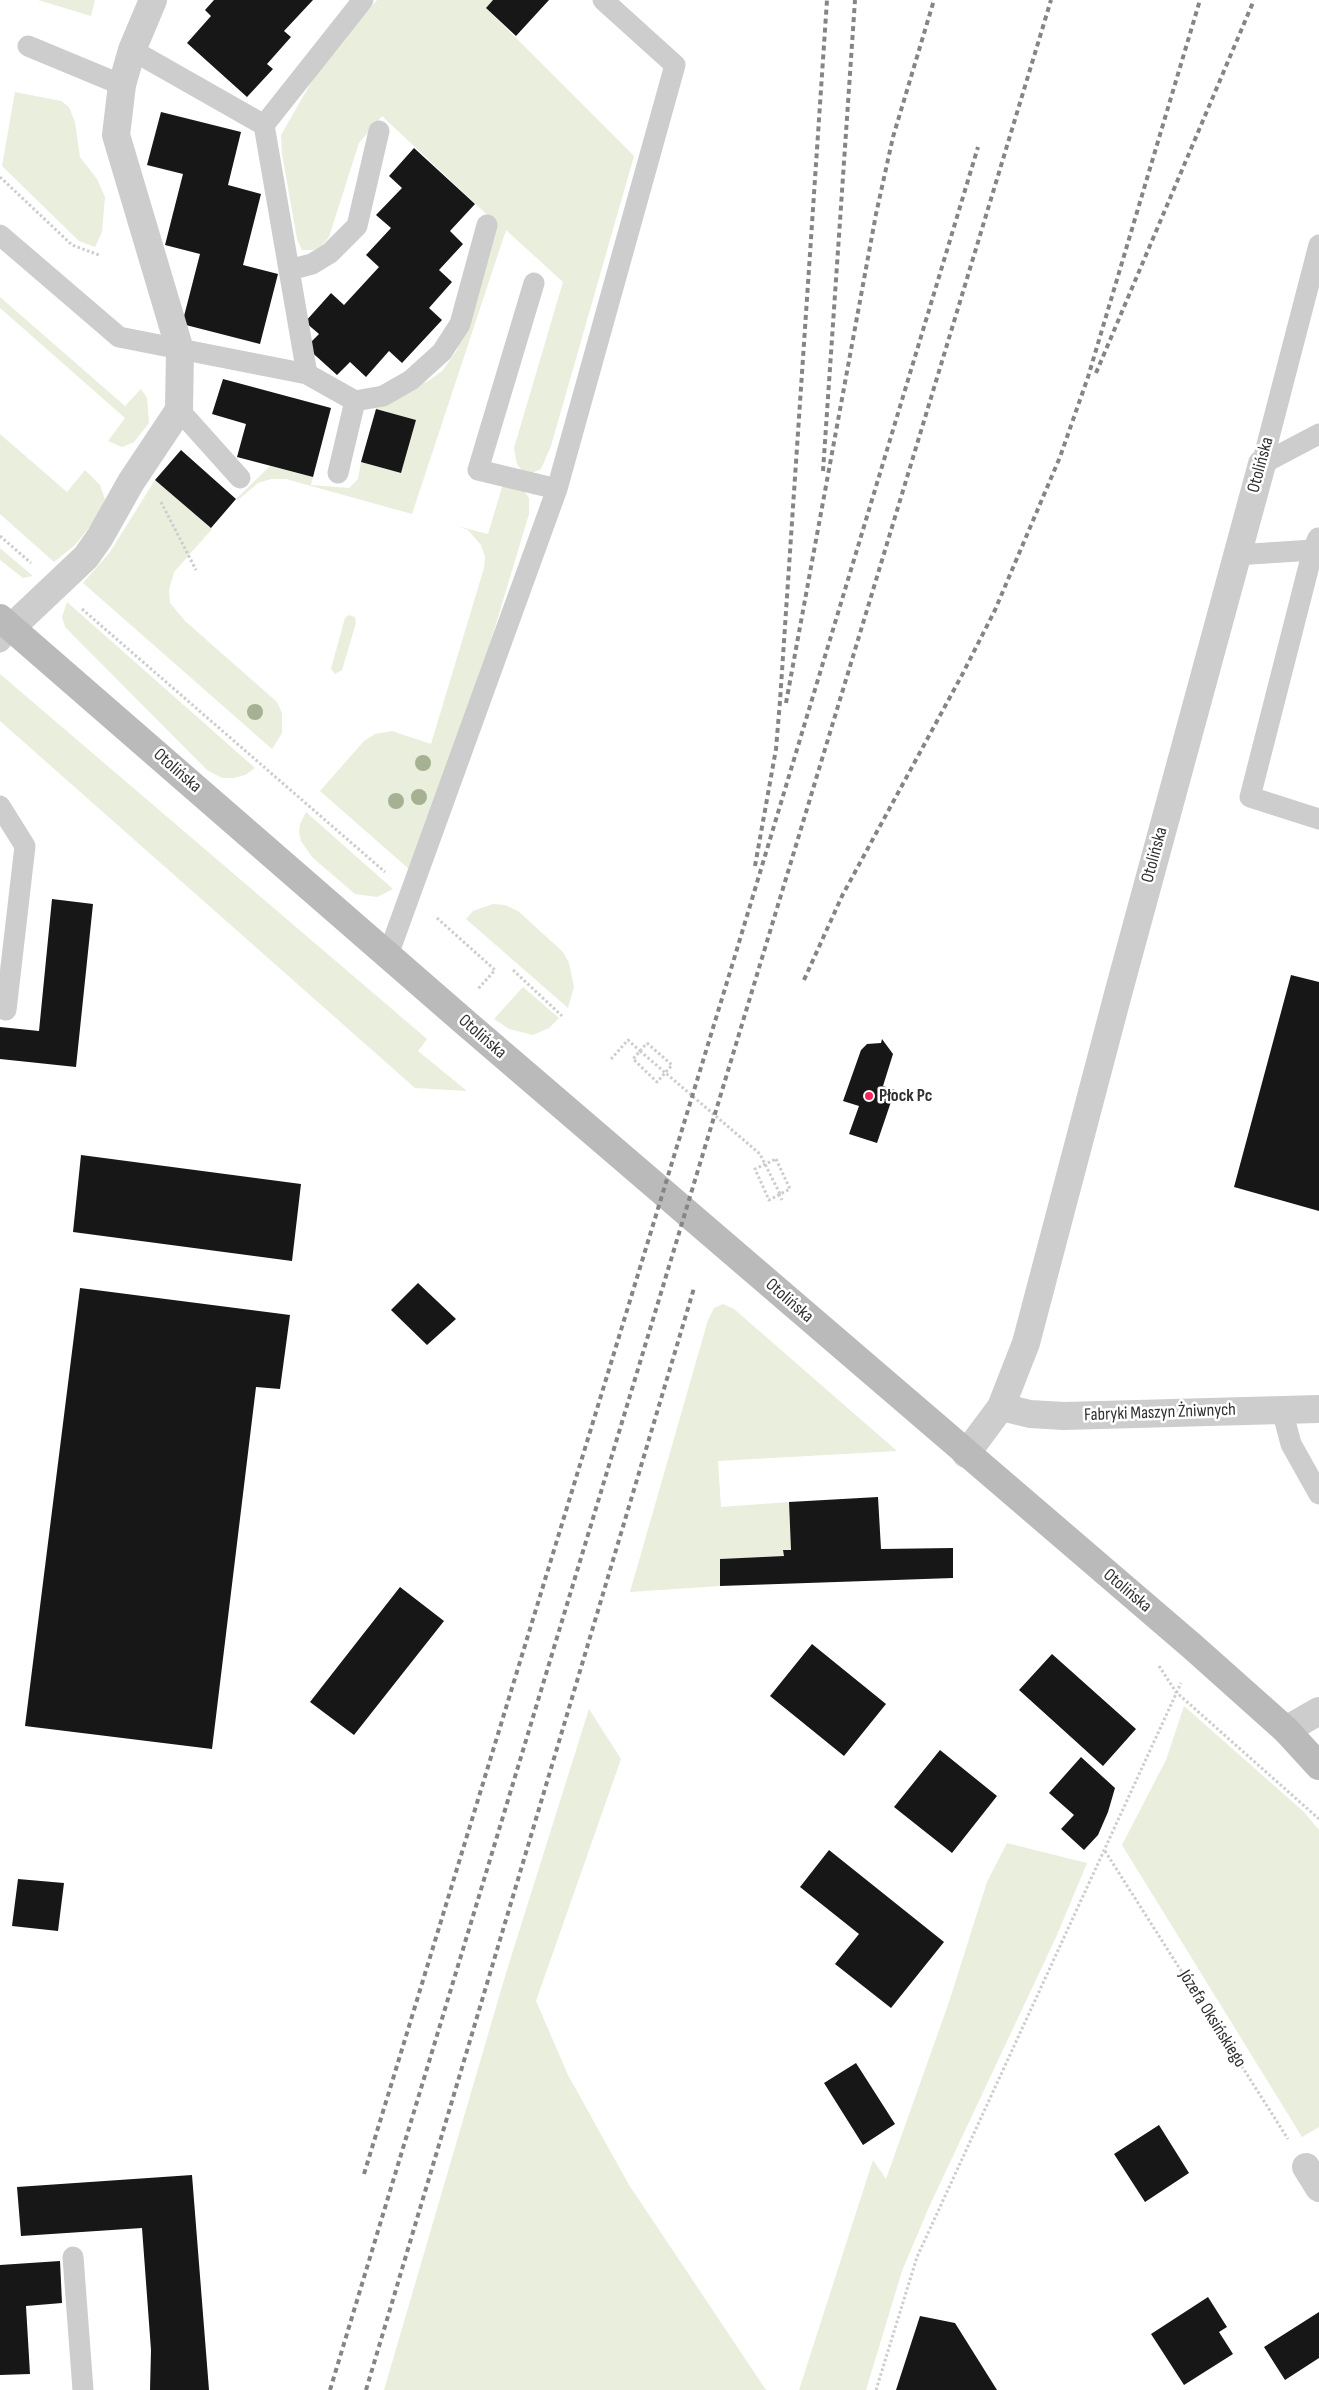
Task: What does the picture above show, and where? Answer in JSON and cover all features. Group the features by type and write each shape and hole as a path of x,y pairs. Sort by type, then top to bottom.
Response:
{"main road":[{"name":"Otolińska","path":"4,629 388,956 966,1454 1194,1647 1286,1730 1319,1766"},
{"name":"Otolińska","path":"1286,1730 1319,1748"}],"street":[{"path":"4,629 86,557 179,410 180,350 116,135 122,85 132,50 154,0"},
{"name":"Otolińska","path":"966,1454 1002,1407 1026,1344 1236,555 1262,464"},
{"name":"Fabryki Maszyn Żniwnych","path":"1002,1407 1030,1414 1064,1416 1319,1409"},
{"path":"1286,1730 1319,1711"}],"lane":[{"path":"307,374 264,125 363,0"},
{"path":"388,956 557,489 675,65 603,0"},
{"path":"28,46 122,85"},
{"path":"132,50 264,125"},
{"path":"289,270 312,264 330,253 357,226 379,131"},
{"path":"0,236 119,337 307,374 355,401 383,396 411,380 442,352 460,324 487,225"},
{"name":"Otolińska","path":"1262,464 1319,245"},
{"path":"534,283 478,470 557,489"},
{"path":"338,473 355,401"},
{"path":"179,410 240,478"},
{"path":"1262,464 1319,434"},
{"path":"1236,555 1316,543 1250,797 1319,819"},
{"path":"0,806 25,846 6,1010"},
{"path":"1282,1410 1291,1444 1319,1494"},
{"path":"73,2257 83,2390"}],"path":[{"path":"0,177 72,245 99,255"},
{"path":"142,466 196,570"},
{"path":"0,536 36,568"},
{"path":"77,604 390,877"},
{"path":"454,933 495,970 477,990"},
{"path":"513,970 562,1016"},
{"path":"611,1059 628,1040 666,1072"},
{"path":"647,1043 672,1065 657,1082 633,1060 640,1051 647,1043"},
{"path":"640,1051 760,1154 780,1194"},
{"path":"776,1159 790,1189 769,1200 755,1169 765,1164 776,1159"},
{"path":"765,1164 782,1200"},
{"path":"876,2390 917,2257 1105,1851 1194,1647"},
{"path":"1176,1692 1319,1819"},
{"name":"Józefa Oksińskiego","path":"1105,1851 1312,2177"}],"green space":[{"path":"38,0 95,0 91,16"},
{"path":"377,0 493,0 486,8 634,156 551,446 541,469 532,473 523,472 517,464 514,448 563,282 506,230 412,514 286,479 271,479 258,483 238,500 236,499 270,466 313,477 311,485 349,488 358,479 361,462 401,473 416,420 376,409 382,402 428,381 442,371 457,350 497,224 382,116 359,143 329,237 321,247 314,250 302,250 297,239 282,154 281,135 320,67"},
{"path":"15,92 61,101 69,107 75,122 80,157 97,179 105,197 102,232 95,247 79,241 2,166"},
{"path":"0,297 125,406 141,389 147,398 149,423 134,442 122,447 108,441 125,418 0,308"},
{"path":"0,434 67,492 85,470 100,485 105,499 96,519 75,545 54,562 0,514"},
{"path":"155,480 212,529 174,572 169,590 170,603 185,621 277,702 282,713 282,733 272,749 83,583 110,552"},
{"path":"503,484 521,488 525,492 529,498 529,514 432,837 410,870 320,791 364,741 375,734 392,731 431,744 484,568 485,557 481,545 468,530 457,526 488,534"},
{"path":"0,548 33,576 23,578 0,560"},
{"path":"67,602 255,768 245,775 234,778 222,778 207,770 65,627 62,617"},
{"path":"349,615 355,617 356,623 342,670 335,674 331,669 345,618"},
{"path":"0,674 427,1039 418,1051 467,1091 415,1088 0,721"},
{"path":"306,812 393,889 377,897 355,894 312,857 301,841 299,833 300,824"},
{"path":"493,904 505,905 518,911 563,952 569,963 574,987 568,1008 466,919 473,911"},
{"path":"523,987 559,1018 549,1028 533,1035 509,1029 494,1019"},
{"path":"723,1304 734,1309 897,1451 718,1461 721,1507 789,1502 791,1550 784,1550 784,1556 720,1559 720,1586 630,1592 708,1320 714,1308"},
{"path":"1184,1706 1304,1812 1319,1830 1319,2127 1302,2137 1122,1845 1166,1760"},
{"path":"589,1709 621,1759 536,2001 568,2075 629,2185 766,2390 384,2390 506,1973"},
{"path":"1007,1843 1087,1863 1057,1935 929,2207 902,2271 866,2390 799,2390 873,2160 886,2179 949,2002 987,1882"}],"building":[{"path":"214,0 313,0 284,31 291,37 267,64 273,69 247,97 187,43 211,16 205,10"},
{"path":"493,0 549,0 516,36 486,8"},
{"path":"161,112 241,132 228,185 261,194 243,265 278,274 260,344 182,324 200,254 165,245 183,174 147,165"},
{"path":"414,148 475,204 450,231 463,244 439,270 452,282 429,308 442,320 402,363 389,351 366,377 350,362 337,375 306,347 319,334 305,322 331,293 344,305 379,267 366,255 391,228 376,215 402,188 389,176"},
{"path":"223,379 331,408 313,477 237,457 246,424 212,414"},
{"path":"376,409 416,420 401,473 361,462"},
{"path":"181,450 236,499 211,528 155,480"},
{"path":"52,899 93,904 76,1067 0,1059 0,1027 39,1031"},
{"path":"1291,975 1319,982 1319,1211 1234,1187"},
{"name":"Płock Pc","path":"882,1039 893,1054 883,1086 895,1090 877,1143 849,1134 859,1106 843,1101 861,1050 867,1044 881,1043"},
{"path":"81,1155 301,1184 292,1261 73,1232"},
{"path":"418,1283 456,1319 427,1345 391,1310"},
{"path":"80,1288 290,1315 280,1389 256,1387 212,1749 25,1726"},
{"path":"878,1497 881,1549 953,1548 953,1578 720,1586 720,1559 784,1556 783,1550 791,1550 789,1502"},
{"path":"400,1587 444,1621 354,1735 310,1702"},
{"path":"812,1644 886,1704 844,1756 770,1696"},
{"path":"1052,1654 1136,1729 1103,1766 1019,1690"},
{"path":"940,1750 997,1796 952,1853 894,1807"},
{"path":"1081,1757 1115,1788 1108,1812 1098,1835 1084,1850 1061,1829 1074,1815 1049,1793"},
{"path":"829,1850 944,1942 891,2008 835,1964 859,1934 800,1887"},
{"path":"18,1879 64,1883 58,1931 12,1926"},
{"path":"856,2063 895,2124 863,2145 824,2083"},
{"path":"1159,2125 1189,2173 1145,2202 1114,2154"},
{"path":"192,2175 209,2390 150,2390 151,2350 142,2228 21,2236 17,2187"},
{"path":"60,2261 62,2303 26,2306 30,2374 0,2375 0,2265"},
{"path":"1208,2297 1227,2327 1219,2332 1233,2354 1184,2385 1151,2334"},
{"path":"1319,2312 1319,2358 1285,2380 1264,2347"},
{"path":"920,2316 955,2323 997,2390 896,2390"}],"railway":[{"path":"755,866 776,749 780,701 827,0"},
{"path":"823,471 855,0"},
{"path":"786,703 876,214 893,137 934,0"},
{"path":"330,2390 1051,0"},
{"path":"804,980 842,896 962,675 995,610 1060,457 1088,377 1200,0"},
{"path":"1096,373 1254,0"},
{"path":"364,2174 734,959 978,147"},
{"path":"366,2390 694,1288"}],"place":[{"name":"Płock Pc","path":"869,1096"}]}
